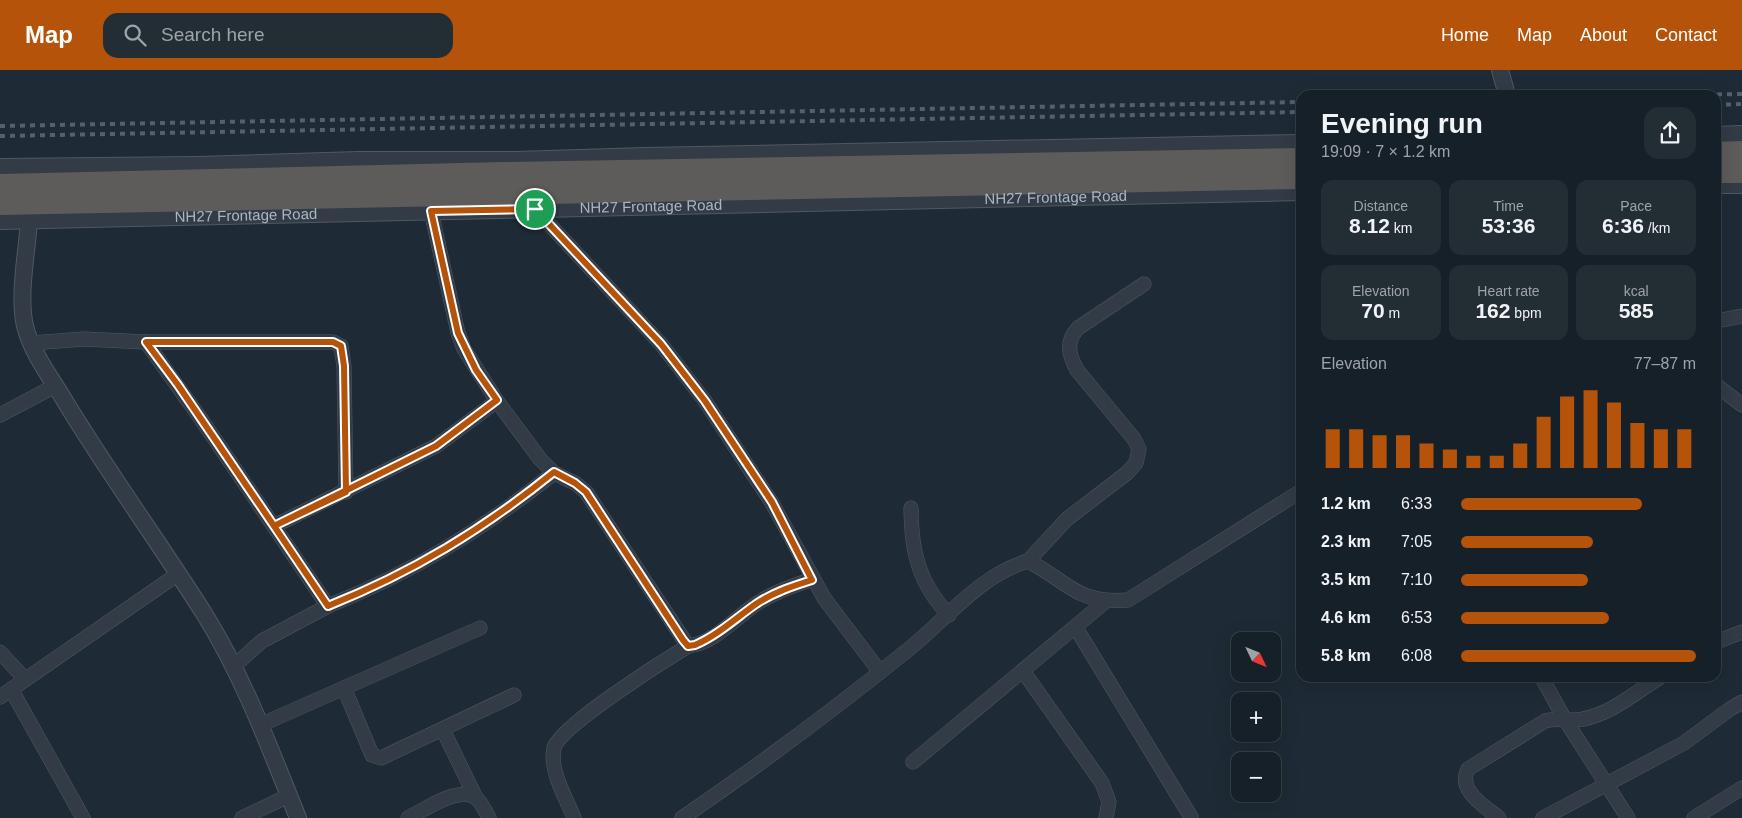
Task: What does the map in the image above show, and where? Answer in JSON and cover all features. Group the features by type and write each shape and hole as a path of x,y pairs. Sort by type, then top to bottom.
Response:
{"highway":[{"path":"1721,153 1742,152"},
{"path":"0,185 503,173 1296,159"},
{"path":"1721,172 1742,172"},
{"path":"0,204 1296,178"}],"street":[{"path":"1500,70 1506,90"},
{"path":"1721,134 1742,134"},
{"path":"0,167 198,165 358,160 516,160 1296,143"},
{"path":"1721,185 1742,185"},
{"name":"NH27 Frontage Road","path":"0,221 760,202 1296,192"},
{"path":"535,209 661,344 705,401 772,502 812,580 880,672"},
{"path":"431,211 458,333 476,370 535,453 554,472 575,483 586,492 688,646"},
{"path":"29,221 23,301 25,326 31,343 82,430 205,616 233,667 260,725 298,818"},
{"path":"682,818 807,730 949,615 987,581 1016,565 1028,561 1067,519 1127,473 1136,463 1139,449 1134,439 1077,370 1071,358 1069,347 1071,336 1078,328 1144,284"},
{"path":"1721,320 1742,316"},
{"path":"31,343 84,339 146,342 333,342 341,346 344,366 346,492"},
{"path":"146,342 178,385 328,606"},
{"path":"0,416 55,386"},
{"path":"1721,389 1742,405"},
{"path":"274,526 436,446 497,400"},
{"path":"233,667 262,641 328,606 380,586 433,557 502,512 554,472"},
{"path":"1028,561 1079,593 1094,600 1106,602 1128,600 1296,494"},
{"path":"911,508 913,541 924,580 934,600 949,615"},
{"path":"82,818 5,693 24,678 178,574"},
{"path":"574,818 553,761 554,747 574,724 656,666 688,646 705,641 735,622 756,604 780,591 812,580"},
{"path":"913,762 1106,602"},
{"path":"260,725 480,628"},
{"path":"1076,628 1190,817"},
{"path":"1721,640 1742,632"},
{"path":"0,652 24,678"},
{"path":"1023,671 1102,783 1109,802 1106,818"},
{"path":"1544,682 1564,718 1628,818"},
{"path":"1499,818 1476,799 1466,786 1464,778 1468,770 1545,721 1564,718 1583,719 1596,715 1632,696 1652,682"},
{"path":"344,688 372,755 381,758 514,695"},
{"path":"1543,818 1684,743 1730,708 1742,702"},
{"path":"443,730 476,798 489,818"},
{"path":"1694,818 1742,788"},
{"path":"408,818 456,795 467,794 476,798"},
{"path":"242,818 288,796"}],"railway":[{"path":"1721,94 1742,94"},
{"path":"0,126 1296,102"},
{"path":"1721,105 1742,104"},
{"path":"0,136 1296,112"}],"route":[{"path":"535,209 431,211 458,333 464,349 476,370 497,400 460,430 436,446 346,492 274,526 178,385 146,342 333,342 341,346 344,366 346,492 287,521 274,526 328,606 380,586 433,557 502,512 554,472 575,483 586,492 683,640 688,646 695,645 705,641 735,622 756,604 780,591 812,580 772,502 705,401 661,344 535,209"}]}
